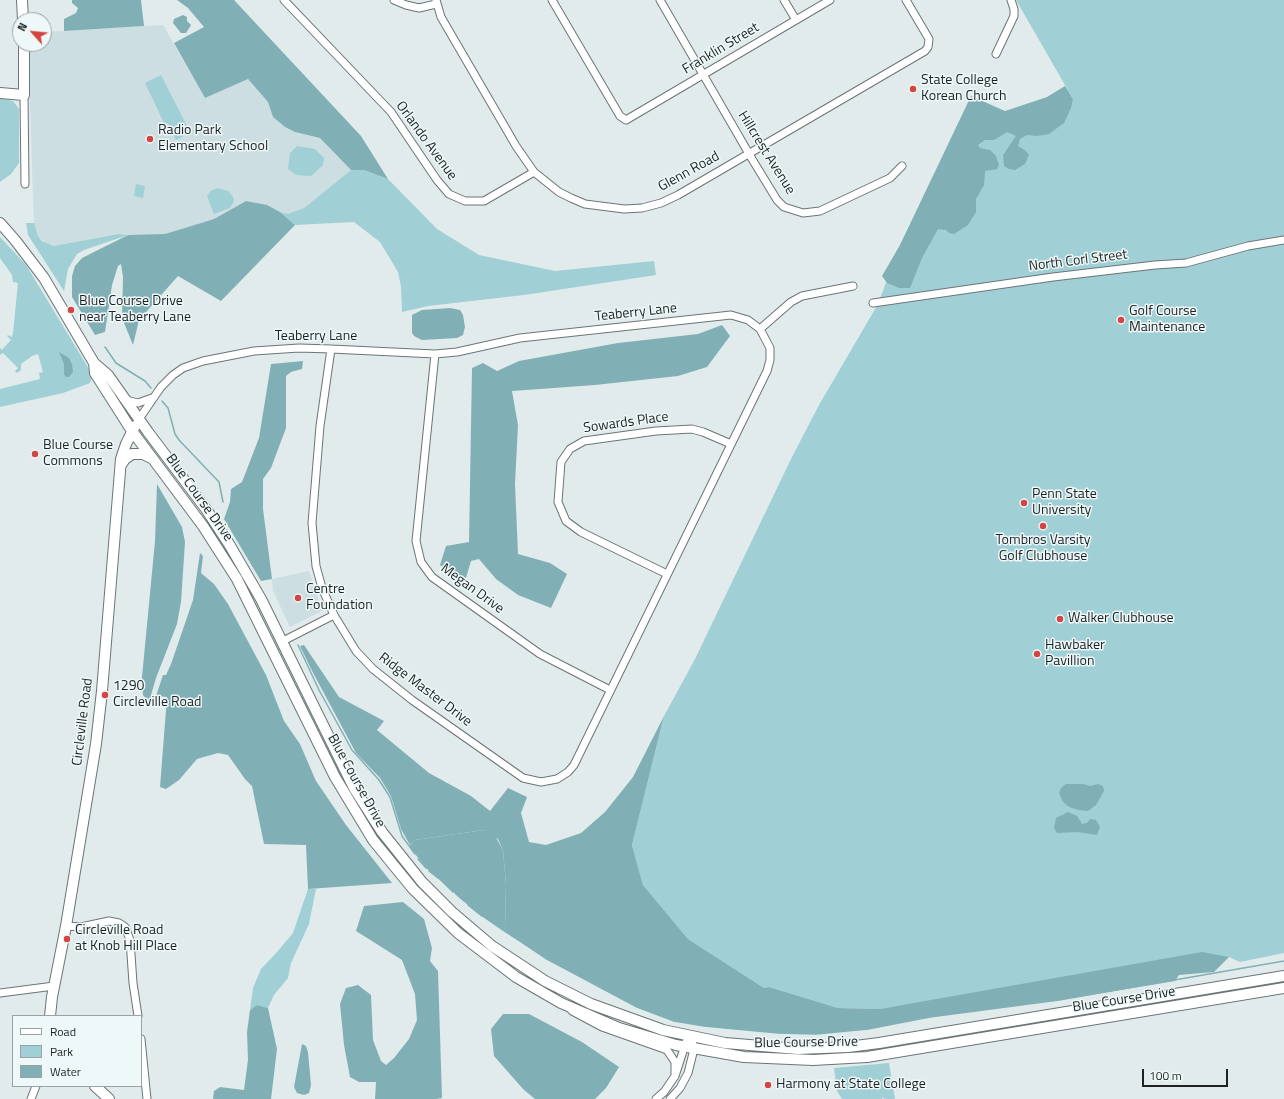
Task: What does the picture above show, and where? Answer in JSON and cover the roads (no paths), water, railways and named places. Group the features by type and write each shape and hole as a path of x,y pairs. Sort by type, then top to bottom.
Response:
{"main road":[{"path":"22,0 23,12"},
{"path":"0,93 24,95 24,52"},
{"name":"Blue Course Drive","path":"0,223 44,278 94,363 108,375 222,532 251,581 345,770 365,806 395,850 437,897 492,946 555,986 612,1013 663,1030 725,1043 777,1048 848,1046 1284,976"},
{"name":"Blue Course Drive","path":"94,363 95,373 132,431 203,526 237,580 335,777 373,840 413,889 458,933 502,967 543,993 612,1026 689,1048 744,1058 785,1060 867,1056 1284,988"},
{"name":"Circleville Road","path":"50,1015 96,744 102,691 120,469 123,451 132,431 140,419"},
{"path":"120,469 125,459 132,454 143,454 154,459"},
{"path":"96,1087 108,1099"}],"street":[{"name":"Orlando Avenue","path":"284,0 391,112 437,180 449,194 465,201 484,201 534,172"},
{"name":"Glenn Road","path":"394,0 419,8 436,2 441,17 449,31 516,146 534,172 559,192 585,204 607,208 642,208 661,203 678,195 925,51 929,45 929,39 906,0"},
{"name":"Franklin Street","path":"552,0 620,116 624,120 630,119 830,0"},
{"name":"Hillcrest Avenue","path":"660,0 777,200 789,209 803,213 820,211 890,178 902,166"},
{"path":"784,0 796,20"},
{"path":"996,54 1014,16 1014,9 1011,0"},
{"path":"24,95 25,184"},
{"name":"North Corl Street","path":"872,303 1053,277 1155,265 1186,263 1248,246 1284,240"},
{"path":"760,329 790,302 802,296 853,286"},
{"name":"Teaberry Lane","path":"140,419 154,397 173,375 195,362 254,351 299,348 434,354 470,350 520,338 731,315 742,317 760,329 770,348 769,366 610,690"},
{"name":"Ridge Master Drive","path":"331,349 320,426 312,523 316,566 322,588 334,615 356,651 391,685 529,781 552,781 563,776 571,768 610,690"},
{"name":"Megan Drive","path":"434,354 416,541 417,554 421,562 432,577 540,654 610,690"},
{"path":"125,399 138,403 154,397"},
{"name":"Sowards Place","path":"667,574 581,532 566,521 562,515 558,502 561,462 570,449 584,441 664,430 692,429 731,444"},
{"path":"281,642 334,615"},
{"path":"66,926 81,927 109,921 119,923 125,927 130,940 133,983 138,1015"},
{"path":"0,993 54,986"},
{"path":"543,993 579,1016 667,1050 675,1062 675,1076"},
{"path":"670,1099 685,1080 691,1037"},
{"path":"656,1099 664,1092 675,1076 689,1048"},
{"path":"142,1049 147,1099"},
{"path":"31,1099 36,1087"}],"water":[{"path":"183,15 187,17 187,21 191,25 186,33 181,33 173,23 174,19"},
{"path":"450,308 460,310 463,315 465,327 463,335 457,338 422,340 414,336 412,333 412,315 422,310"},
{"path":"59,352 69,358 72,364 73,372 69,377 66,377 64,374 64,364"},
{"path":"1066,784 1083,784 1090,786 1098,784 1103,786 1104,791 1096,805 1088,811 1079,810 1069,807 1063,802 1059,793 1061,788"},
{"path":"1068,812 1077,816 1082,824 1087,823 1090,819 1096,820 1100,827 1097,835 1078,832 1057,833 1054,828 1056,818"},
{"path":"484,830 493,832 503,850 506,884 505,927 503,931 477,913 426,868 409,846 415,840"}],"waterway":[{"path":"105,347 116,363 145,381 151,388"},
{"path":"162,401 168,408 175,434 179,440 219,482 223,502"},
{"path":"298,645 319,690 352,750 379,780 390,797 402,836 415,854"},
{"path":"418,859 426,868"},
{"path":"429,871 438,878"},
{"path":"443,882 453,892"},
{"path":"456,894 464,901"},
{"path":"468,905 482,916"},
{"path":"489,920 545,958 637,1007 674,1021 704,1026 778,1033 816,1034 868,1029 930,1017 1059,1000 1284,961"}],"place":[{"name":"State College Korean Church","path":"913,89"},
{"name":"Radio Park Elementary School","path":"150,139"},
{"name":"Blue Course Drive near Teaberry Lane","path":"71,310"},
{"name":"Golf Course Maintenance","path":"1121,320"},
{"name":"Blue Course Commons","path":"35,454"},
{"name":"Penn State University","path":"1024,503"},
{"name":"Tombros Varsity Golf Clubhouse","path":"1043,526"},
{"name":"Centre Foundation","path":"298,598"},
{"name":"Walker Clubhouse","path":"1060,619"},
{"name":"Hawbaker Pavillion","path":"1037,654"},
{"name":"1290 Circleville Road","path":"105,695"},
{"name":"Circleville Road at Knob Hill Place","path":"67,939"},
{"name":"Harmony at State College","path":"768,1085"}]}
